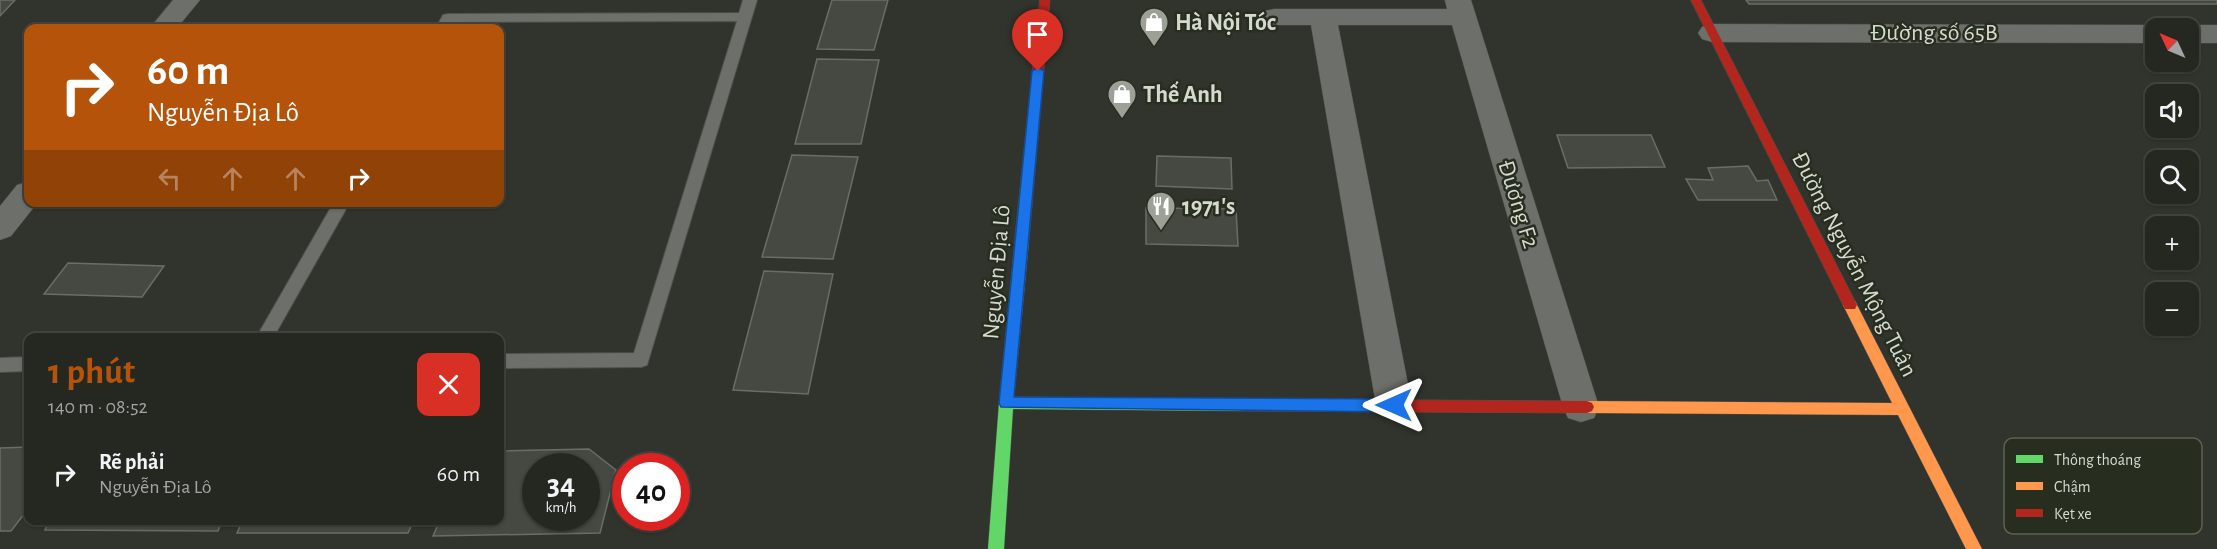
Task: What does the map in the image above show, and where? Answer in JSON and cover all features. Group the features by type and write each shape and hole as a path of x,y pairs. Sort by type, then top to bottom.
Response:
{"street":[{"path":"166,24 187,0"},
{"name":"Nguyễn Địa Lô","path":"996,549 1006,403 1044,0"},
{"name":"Đường Nguyễn Mộng Tuân","path":"1696,0 1974,549"},
{"path":"1274,17 1323,17 1460,8"},
{"name":"Đương F2","path":"1460,8 1581,407"},
{"path":"1323,17 1394,405"},
{"name":"Đường số 65B","path":"1712,33 2145,34"},
{"path":"2199,34 2217,34"},
{"path":"0,228 24,198"},
{"path":"1006,403 1903,409"}],"lane":[{"path":"504,361 641,360 750,0"},
{"path":"444,24 448,18 744,17"},
{"path":"267,333 339,207"},
{"path":"0,364 24,364"}],"building":[{"path":"0,0 15,0 0,16"},
{"path":"832,0 888,0 874,50 817,49"},
{"path":"1746,0 2217,0 2217,4 1749,4"},
{"path":"817,59 879,60 861,144 795,144"},
{"path":"1557,135 1651,135 1665,167 1568,168"},
{"path":"792,155 858,157 833,259 762,257"},
{"path":"1157,156 1231,158 1232,189 1156,186"},
{"path":"1748,166 1757,181 1768,180 1777,200 1698,200 1686,179 1713,180 1708,168"},
{"path":"1146,208 1236,209 1238,246 1146,244"},
{"path":"68,263 164,266 142,297 44,294"},
{"path":"764,271 833,274 808,394 733,390"},
{"path":"24,447 24,514 11,531 0,531 0,448"},
{"path":"589,449 594,453 522,453 522,531 600,531 600,458 612,467 612,486 600,533 433,536 438,525 504,525 504,451"},
{"path":"48,525 220,525 218,531 45,530"},
{"path":"241,525 412,525 408,533 237,533"}],"traffic: fast":[{"path":"996,549 1006,403 1022,240"},
{"path":"1006,403 1243,405"}],"traffic: slow":[{"path":"1850,305 1974,549"},
{"path":"1587,407 1903,409"}],"traffic: jam":[{"path":"1022,240 1045,0"},
{"path":"1696,0 1850,305"},
{"path":"1243,405 1587,407"}],"place":[{"name":"Hà Nội Tóc","path":"1154,48"},
{"name":"Thế Anh","path":"1122,120"},
{"name":"1971's","path":"1161,232"}],"route":[{"path":"1038,71 1006,403 1394,405"}]}
